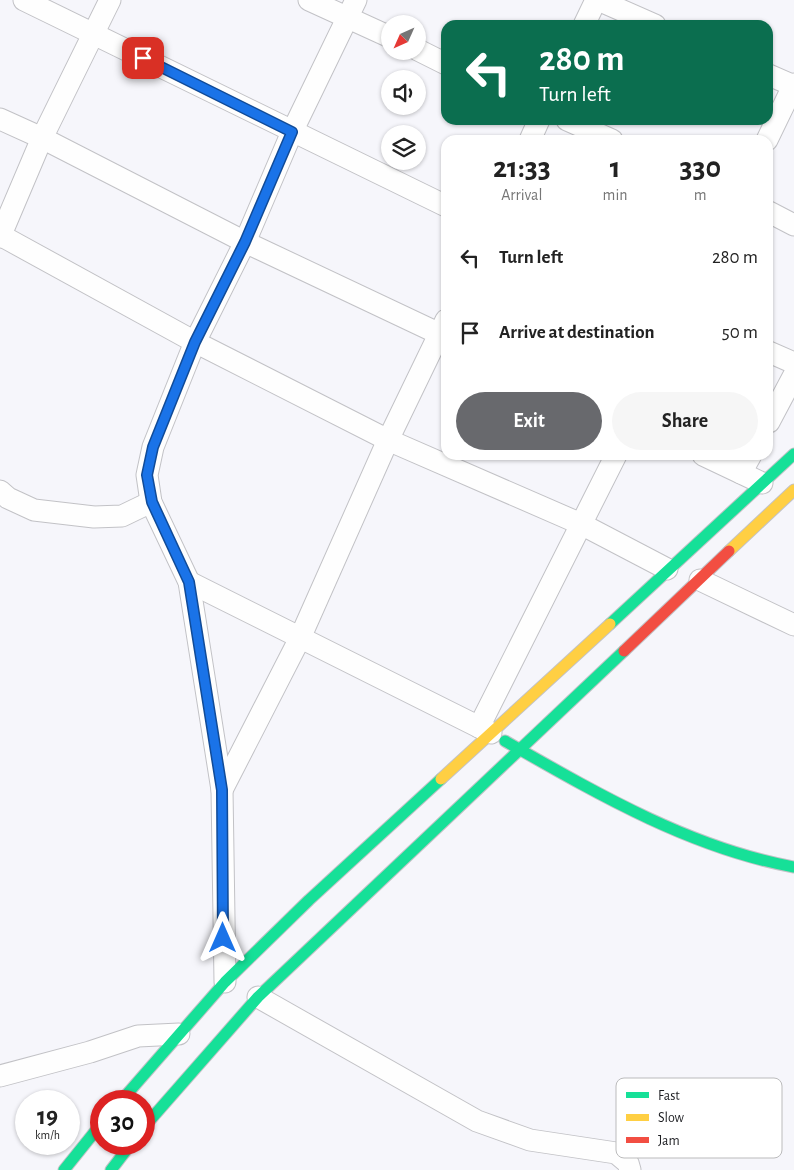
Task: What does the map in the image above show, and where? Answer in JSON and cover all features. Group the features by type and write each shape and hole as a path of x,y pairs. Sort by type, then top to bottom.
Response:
{"main road":[{"path":"131,1090 225,982 485,730 762,483 792,460"},
{"path":"155,1114 258,997 794,490"},
{"path":"485,730 680,833 728,852 769,864 794,867"},
{"path":"64,1170 90,1138"},
{"path":"111,1170 123,1155"}],"street":[{"path":"24,0 441,204"},
{"path":"110,0 42,138 0,236 195,342 388,440 581,524 667,569"},
{"path":"309,0 352,9 381,30"},
{"path":"587,20 597,0 643,20"},
{"path":"225,982 222,790 189,582 152,502 147,475 153,447 195,342 245,242 292,132 352,9"},
{"path":"426,54 441,62"},
{"path":"769,135 794,85 773,77"},
{"path":"0,118 245,242 441,329"},
{"path":"578,125 601,135"},
{"path":"773,214 794,225"},
{"path":"222,790 300,638 388,440 441,336"},
{"path":"773,354 794,363"},
{"path":"773,414 794,375"},
{"path":"189,582 485,730 581,524 613,460"},
{"path":"727,460 746,464 762,483"},
{"path":"0,490 8,498 34,510 94,517 122,516 152,502"},
{"path":"700,580 794,625"},
{"path":"258,997 477,1121 530,1140 616,1152"},
{"path":"0,1076 90,1052 138,1036 179,1034"},
{"path":"622,1158 628,1164 630,1170"}],"traffic: fast":[{"path":"610,624 794,454"},
{"path":"155,1114 258,997 624,651"},
{"path":"505,741 609,799 681,832 718,847 794,867"},
{"path":"131,1090 225,982 309,900 441,779"},
{"path":"64,1170 90,1138"},
{"path":"111,1170 123,1155"}],"traffic: slow":[{"path":"729,551 794,490"},
{"path":"441,779 610,624"}],"traffic: jam":[{"path":"624,651 729,551"}],"route":[{"path":"143,58 292,132 245,242 195,342 153,447 147,475 152,502 189,582 222,790 223,938"}]}
